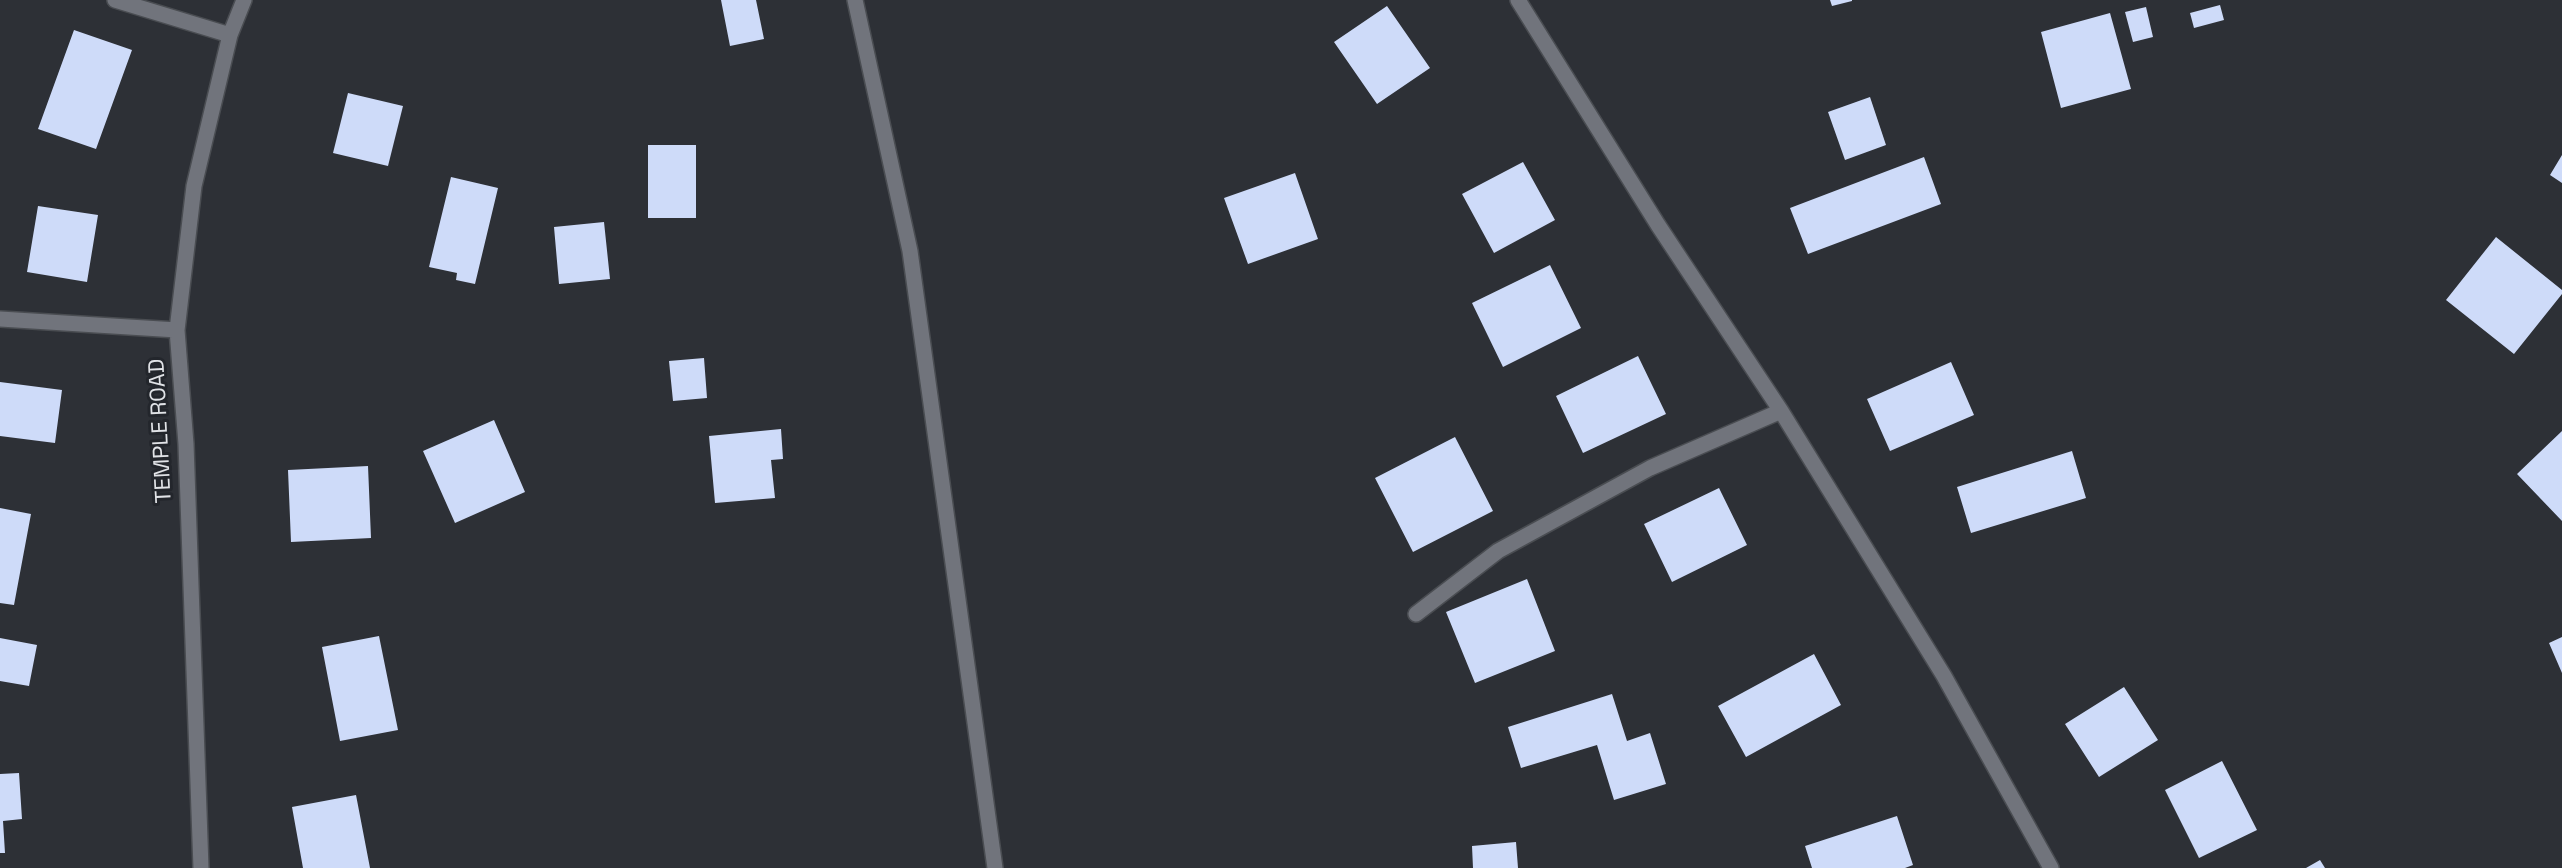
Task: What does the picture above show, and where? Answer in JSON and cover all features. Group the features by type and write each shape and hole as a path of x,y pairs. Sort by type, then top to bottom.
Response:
{"street":[{"path":"115,0 230,35"},
{"name":"TEMPLE ROAD","path":"201,868 186,444 177,330 194,186 230,35 244,0"},
{"path":"855,0 910,251 995,868"},
{"path":"1518,0 1658,225 1781,411 1944,676 2051,868"},
{"path":"0,319 177,330"},
{"path":"1416,614 1498,551 1650,468 1781,411"}],"building":[{"path":"721,0 756,0 764,39 730,46"},
{"path":"1830,0 1852,0 1852,1 1832,6"},
{"path":"2220,5 2224,20 2194,28 2190,13"},
{"path":"1387,6 1430,68 1377,104 1334,42"},
{"path":"2146,7 2153,37 2133,42 2125,12"},
{"path":"2110,13 2131,89 2061,108 2041,32"},
{"path":"74,30 132,50 96,149 38,129"},
{"path":"348,93 403,106 388,166 333,153"},
{"path":"1870,97 1886,145 1845,160 1828,112"},
{"path":"648,145 696,145 696,218 648,218"},
{"path":"2562,155 2562,183 2550,175"},
{"path":"1924,157 1941,204 1808,254 1790,208"},
{"path":"1523,162 1555,220 1494,253 1462,194"},
{"path":"1295,173 1318,239 1248,264 1224,198"},
{"path":"451,177 498,188 475,284 456,280 457,273 429,267"},
{"path":"38,206 98,215 87,282 27,272"},
{"path":"604,222 610,279 559,284 554,227"},
{"path":"2496,237 2562,290 2562,294 2514,354 2446,300"},
{"path":"1550,265 1581,328 1503,367 1472,303"},
{"path":"1638,356 1666,414 1583,453 1556,396"},
{"path":"704,358 707,398 673,401 669,361"},
{"path":"1951,362 1974,415 1890,451 1867,399"},
{"path":"0,382 62,390 55,443 0,436"},
{"path":"494,420 525,492 455,523 423,451"},
{"path":"781,429 783,459 771,460 775,498 715,503 709,436"},
{"path":"2562,431 2562,521 2517,474"},
{"path":"1455,437 1493,511 1413,552 1375,478"},
{"path":"2072,451 2086,498 1971,533 1957,487"},
{"path":"368,466 371,538 291,542 288,470"},
{"path":"1719,488 1747,545 1672,582 1644,524"},
{"path":"0,508 31,514 14,605 0,603"},
{"path":"1527,579 1555,651 1475,683 1446,612"},
{"path":"379,636 398,730 340,741 322,647"},
{"path":"2562,637 2562,673 2549,643"},
{"path":"0,638 37,645 29,686 0,681"},
{"path":"1814,654 1841,705 1746,757 1718,706"},
{"path":"2124,687 2158,740 2099,777 2065,724"},
{"path":"1612,694 1627,741 1650,733 1666,784 1614,800 1597,745 1521,768 1508,727"},
{"path":"2222,761 2257,830 2199,858 2165,790"},
{"path":"19,773 22,819 3,821 5,853 0,853 0,774"},
{"path":"356,795 370,868 303,868 292,807"},
{"path":"1897,816 1913,865 1905,868 1812,868 1805,846"},
{"path":"1516,842 1518,868 1473,868 1472,846"},
{"path":"2320,860 2325,868 2306,868"}]}
